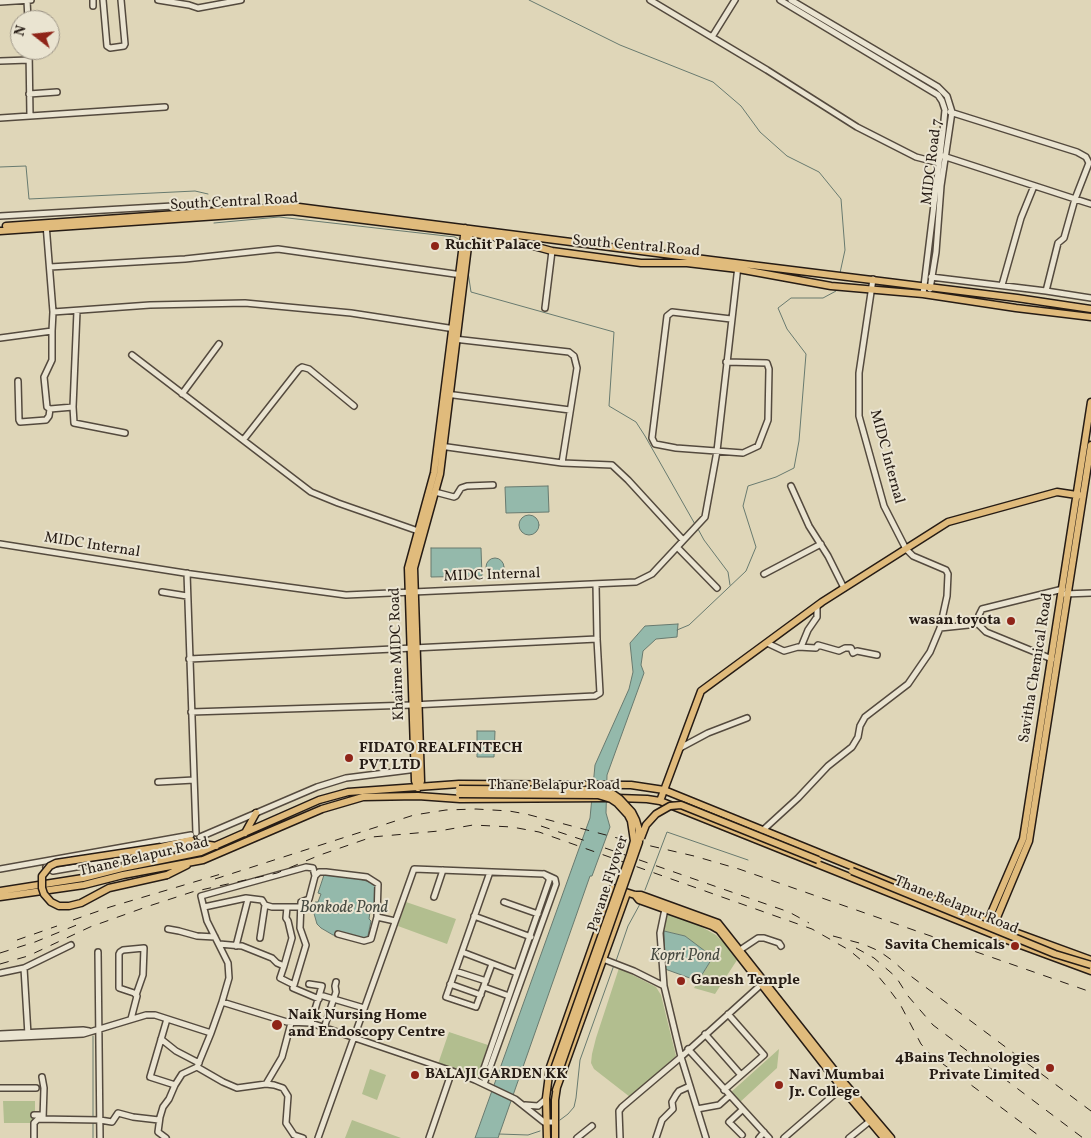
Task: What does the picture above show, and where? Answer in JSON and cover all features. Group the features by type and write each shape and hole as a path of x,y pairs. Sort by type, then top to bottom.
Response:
{"main road":[{"name":"South Central Road","path":"0,231 46,225 292,206 738,266 873,280 1016,308 1091,317"},
{"name":"South Central Road","path":"0,227 291,210 467,230 552,251 641,263 738,266 837,286 1017,298 1091,309"},
{"name":"Khairne MIDC Road","path":"421,532 440,446 467,230"},
{"name":"Savitha Chemical Road","path":"987,932 1029,841 1080,495 1091,402"},
{"name":"Savitha Chemical Road","path":"1080,495 1091,445"},
{"name":"Khairne MIDC Road","path":"418,788 415,781 417,769 412,591 408,568 440,474 440,446"},
{"path":"660,802 701,691 817,606 948,522 1057,492 1080,495"},
{"name":"Thane Belapur Road","path":"0,891 83,878 201,852 336,794 362,789 418,788 459,784 609,784 664,790 819,857"},
{"name":"Pavane Flyover","path":"418,788 459,792 598,795 605,796 617,803 628,814 634,841 557,1070 556,1090"},
{"name":"Pavane Flyover","path":"418,796 459,792 592,789 607,792 620,799 632,812 639,830 639,842 557,1070 548,1088"},
{"name":"Thane Belapur Road","path":"0,898 84,885 203,860 338,803 362,798 418,796 460,799 647,799 660,802 816,865 851,874 987,932 1091,971"},
{"path":"639,842 646,825 656,814 670,806 681,805 819,857 854,866 991,922 1091,960"},
{"path":"246,833 256,813"},
{"path":"181,856 195,839"},
{"path":"195,862 167,875 109,888 80,903 69,906 59,906 51,902 44,894 42,888 42,876 50,866 56,863 195,839 216,846"},
{"path":"819,857 851,874 1046,950 1091,965"},
{"path":"547,1138 546,1098 550,1067 613,888 641,895 718,923 740,950 762,983"},
{"path":"555,1138 556,1090 627,893"},
{"path":"635,895 639,900 716,927 884,1138"},
{"path":"844,1086 891,1138"}],"street":[{"path":"0,2 31,0"},
{"path":"103,0 107,46 110,48 124,46 125,44 121,0"},
{"path":"158,0 198,8 241,0"},
{"path":"650,0 865,131 916,157 939,163"},
{"path":"712,37 735,0"},
{"name":"MIDC Road 7","path":"780,0 812,16 915,77 938,87 947,96 952,112 939,163 925,276 926,291"},
{"name":"MIDC Road 7","path":"791,0 812,16"},
{"path":"0,61 29,60 30,116"},
{"name":"MIDC Road 7","path":"915,77 938,95 944,110 936,252 932,277 926,291"},
{"path":"29,94 57,92"},
{"path":"0,118 165,107"},
{"path":"944,110 1077,152 1086,157 1089,163 1075,199 1064,238 1058,243 1046,291"},
{"path":"942,156 1091,204"},
{"path":"1002,285 1022,218 1034,186"},
{"path":"0,216 225,202 239,202 249,209"},
{"path":"46,225 53,312 52,360 44,376 45,404 50,409 73,407"},
{"path":"50,267 185,259 278,249 462,275"},
{"path":"545,308 552,251"},
{"name":"MIDC Internal","path":"0,544 346,595 636,582 652,574 705,517 717,451 738,266"},
{"path":"925,276 1091,298"},
{"name":"MIDC Internal","path":"873,280 859,374 859,416 884,506 906,549"},
{"path":"53,312 245,303 351,313 455,329"},
{"path":"77,311 74,423 125,433"},
{"path":"726,362 767,364 769,369 768,420 758,446 743,453 669,447 655,444 652,438 667,316 672,312 731,319"},
{"path":"0,338 52,331"},
{"path":"454,339 569,352 574,356 577,368 562,463"},
{"path":"182,394 219,344"},
{"path":"132,355 303,486 320,496 421,532"},
{"path":"244,439 299,369 302,368 309,369 354,406"},
{"path":"18,381 20,422 46,420 50,409"},
{"path":"447,394 570,410"},
{"path":"440,446 562,463 612,466 628,480 683,540"},
{"path":"435,492 454,497 461,488 467,486 493,485"},
{"path":"792,486 810,526 844,588"},
{"path":"764,574 821,544"},
{"path":"677,547 717,588"},
{"path":"762,831 798,798 828,766 852,747 858,737 860,726 866,717 908,684 930,652 940,628 947,596 948,574 942,568 924,563 906,549"},
{"path":"187,573 195,839"},
{"path":"191,712 415,705 595,696 600,693 596,584"},
{"path":"978,624 982,609 1065,591 1091,593"},
{"path":"162,592 187,596"},
{"path":"801,648 804,637 817,617 817,606"},
{"path":"940,628 978,624"},
{"path":"978,624 986,632 1055,659"},
{"path":"190,659 597,639"},
{"path":"767,643 784,651 816,648 819,645 839,651 845,648 852,648 854,653 877,655"},
{"path":"680,748 708,733 747,718"},
{"path":"43,862 49,870 53,871 162,852 317,787 346,778 417,769"},
{"path":"158,782 194,780"},
{"path":"0,869 195,839"},
{"path":"166,1138 158,1132 163,1107 182,1074 198,1065 229,978 228,963 207,921 201,896 306,867 313,868 315,876 309,899 301,902 300,928 306,945 294,985 280,978 292,938 286,918 287,907"},
{"path":"318,1138 414,869 544,874 554,877 556,882 485,1085"},
{"path":"434,897 443,870"},
{"path":"315,876 319,872 326,872 367,877 378,884 377,917 370,940 364,941 338,934"},
{"path":"490,872 446,996 476,1007 492,964"},
{"path":"483,1071 549,881 549,878 544,874"},
{"path":"204,907 248,899 262,900 265,905 260,938"},
{"path":"236,946 248,899"},
{"path":"504,902 538,914"},
{"path":"265,905 301,907"},
{"path":"665,909 660,932 664,986 681,1057 706,1138"},
{"path":"474,916 536,939"},
{"path":"377,917 395,921"},
{"path":"168,929 179,930 197,936 215,937"},
{"path":"740,950 758,938 779,943 781,946"},
{"path":"219,944 251,948 284,966"},
{"path":"0,973 24,968 72,945"},
{"path":"131,1019 143,975 144,948 123,950 119,954 119,988 136,995"},
{"path":"98,952 99,1028 94,1120 100,1138"},
{"path":"462,952 517,973"},
{"path":"603,959 619,964 664,986"},
{"path":"24,968 28,1035"},
{"path":"455,971 509,996"},
{"path":"324,1028 336,992 336,982"},
{"path":"620,1138 619,1111 622,1107 681,1057 762,983"},
{"path":"309,984 322,986 311,1023"},
{"path":"450,984 481,995"},
{"path":"293,988 364,1008"},
{"path":"222,1002 291,1023 311,1023 452,1071 515,1100 546,1123 554,1122"},
{"path":"724,1090 764,1055 728,1014"},
{"path":"0,1036 84,1034 146,1015 155,1015 210,1033"},
{"path":"167,1019 150,1076 175,1086"},
{"path":"266,1084 282,1057 291,1023"},
{"path":"705,1034 741,1075"},
{"path":"161,1039 223,1082 237,1088 266,1084 279,1086 286,1090 288,1100 286,1123 294,1135 303,1138"},
{"path":"688,1049 742,1110 770,1138"},
{"path":"429,1138 452,1071"},
{"path":"42,1077 44,1088 42,1117"},
{"path":"656,1138 662,1120 672,1108 672,1102 676,1094 690,1086"},
{"path":"784,1138 844,1086"},
{"path":"0,1088 36,1088"},
{"path":"697,1109 719,1105 730,1096"},
{"path":"522,1105 538,1106 546,1098"},
{"path":"742,1110 729,1122 742,1135"},
{"path":"34,1115 112,1122 118,1113 159,1120"},
{"path":"34,1138 34,1123 42,1117"},
{"path":"850,1138 870,1121"},
{"path":"577,1138 592,1126"},
{"path":"758,1138 764,1132"}],"shaded area":[{"path":"406,902 456,919 447,944 398,926"},
{"path":"667,912 691,921 716,935 737,960 715,994 694,988 713,957 685,936 664,931"},
{"path":"619,968 656,987 661,995 676,1056 630,1097 594,1069 591,1063 596,1038"},
{"path":"449,1032 488,1045 477,1077 438,1064"},
{"path":"779,1049 777,1068 739,1103 730,1093"},
{"path":"370,1069 386,1075 377,1100 362,1094"},
{"path":"3,1101 35,1101 35,1123 4,1123"},
{"path":"352,1120 401,1138 345,1138"}],"water":[{"path":"548,486 549,512 506,513 505,487"},
{"path":"529,515 536,518 539,525 536,532 529,535 522,532 519,525 522,518"},
{"path":"431,548 481,548 482,576 431,577"},
{"path":"491,558 499,558 504,563 502,574 491,576 486,571 486,563"},
{"path":"678,624 677,637 656,639 643,651 641,665 644,673 607,775 606,813 610,827 592,876 590,876 498,1138 475,1138 590,818 595,765 629,689 633,672 630,643 645,626"},
{"path":"477,731 495,731 494,757 477,757"},
{"name":"Bonkode Pond","path":"324,875 353,877 376,884 375,905 371,905 369,919 371,921 367,940 333,935 317,924 313,910 315,902 318,902 321,894 318,893"},
{"name":"Kopri Pond","path":"664,931 685,936 713,957 698,981 665,969"}],"waterway":[{"path":"529,0 620,45 713,82 741,106 760,132 787,156 819,172 841,199 845,250 840,273"},
{"path":"0,167 26,166 29,199 195,191 208,194"},
{"path":"214,223 279,217 455,237 461,241"},
{"path":"468,272 471,292 614,332 609,406 636,422 696,526"},
{"path":"677,630 689,625 746,571 756,547 743,506 748,486 776,477 794,468 799,441 806,354 787,329 778,308 791,298 823,298 837,289"},
{"path":"698,529 728,572 730,585"},
{"path":"645,890 667,832 748,860"},
{"path":"616,961 628,926 640,904"},
{"path":"560,1120 574,1107 580,1060 614,965"},
{"path":"93,1036 93,1118"},
{"path":"93,1122 93,1138"},
{"path":"499,1134 528,1135 540,1131"}],"railway":[{"path":"215,879 414,815 446,810 509,811 694,856 739,869 1091,992"},
{"path":"0,964 28,956 90,927 146,907 192,892 277,873 320,855 372,837 439,831 473,825 512,827 539,832 812,929 849,950 873,970 888,988 900,1004 921,1044 931,1055 1042,1138"},
{"path":"541,826 589,842"},
{"path":"605,848 789,912 809,923"},
{"path":"73,920 221,874"},
{"path":"0,953 35,942 84,922"},
{"path":"17,940 57,926"},
{"path":"833,936 863,944 879,951 1091,1111"},
{"path":"856,948 874,958 896,977 908,996 933,1025 1083,1138"}],"place":[{"name":"Ruchit Palace","path":"435,246"},
{"name":"wasan toyota","path":"1011,621"},
{"name":"FIDATO REALFINTECH PVT LTD","path":"349,758"},
{"name":"Savita Chemicals","path":"1015,946"},
{"name":"Ganesh Temple","path":"681,981"},
{"name":"Naik Nursing Home and Endoscopy Centre","path":"277,1025"},
{"name":"4Bains Technologies Private Limited","path":"1050,1068"},
{"name":"BALAJI GARDEN KK","path":"415,1075"},
{"name":"Navi Mumbai Jr. College","path":"779,1085"}]}
